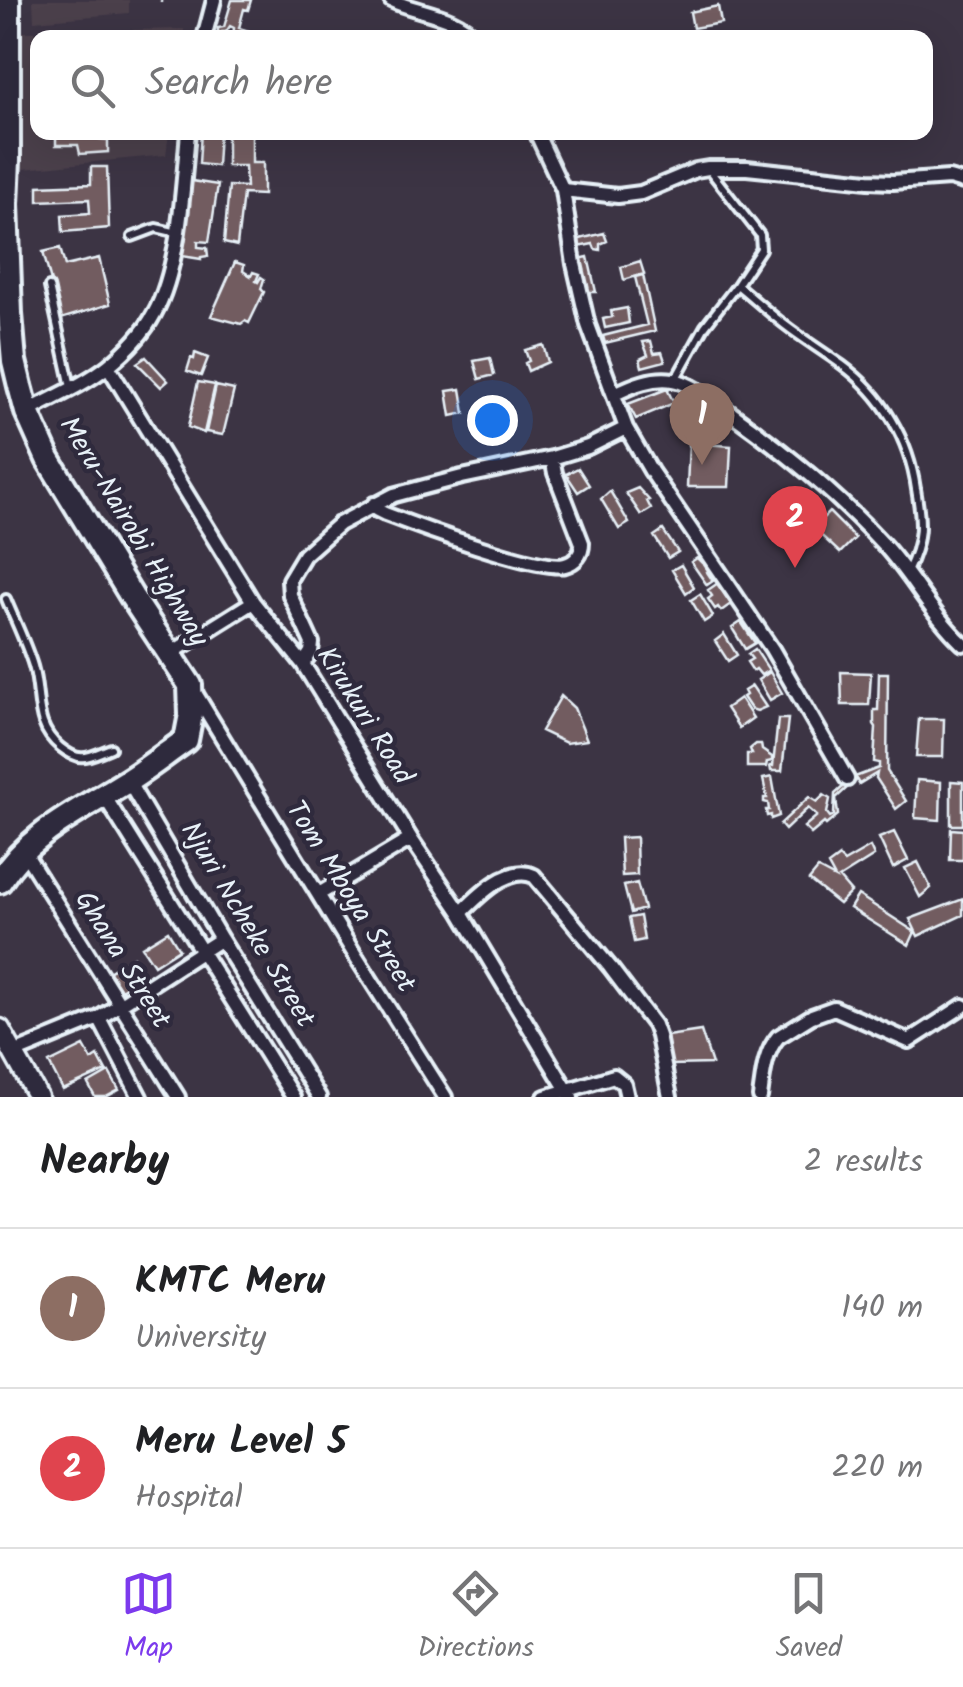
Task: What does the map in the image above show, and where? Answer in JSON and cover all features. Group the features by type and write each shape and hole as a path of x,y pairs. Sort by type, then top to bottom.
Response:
{"highway":[{"name":"Meru-Nairobi Highway","path":"8,0 4,111 14,360 27,412 48,459 190,685 191,714 186,740"},
{"path":"0,881 35,839 186,740"}],"main road":[{"path":"0,1029 7,1054 38,1097"}],"street":[{"path":"206,30 214,0"},
{"path":"391,0 468,30"},
{"path":"27,412 108,366 154,315 178,232 187,140"},
{"path":"540,140 562,190 588,325 626,428 660,486 763,636 848,779"},
{"path":"562,190 618,196 641,192 708,168 746,168 868,181 950,178 963,182"},
{"name":"Kirukuri Road","path":"108,366 252,602 303,664 461,913 569,1094"},
{"path":"614,394 652,380 676,380 775,445 881,541 943,625 963,644"},
{"path":"303,664 312,643 290,596 289,580 304,555 339,524 394,495 552,458 626,428"},
{"path":"374,504 385,514 438,533 526,560 564,565 577,558 582,542 552,458"},
{"path":"170,654 252,602"},
{"name":"Tom Mboya Street","path":"190,685 444,1097"},
{"path":"186,740 214,723"},
{"name":"Njuri Ncheke Street","path":"128,781 320,1097"},
{"name":"Njuri Ncheke Street","path":"103,794 294,1097"},
{"path":"319,894 411,839"},
{"name":"Ghana Street","path":"23,850 178,1097"},
{"path":"461,913 507,877 518,872 534,876 654,1025 670,1097"},
{"path":"7,1054 99,1018 221,938"},
{"path":"760,1097 772,1043 822,1011 838,1009 909,1041 963,1006"},
{"path":"99,1018 140,1097"},
{"path":"545,1097 569,1094 614,1076 624,1084 627,1097"}],"lane":[{"path":"676,380 705,326 761,249 760,236 708,168"},
{"path":"132,237 156,228 178,232"},
{"path":"737,285 846,368 875,395 893,420 915,482 921,517 921,539 907,573"},
{"path":"49,286 72,388"},
{"path":"6,599 32,666 44,732 74,758 83,759 110,748"}],"shaded area":[{"path":"33,0 129,0 129,13 34,21"},
{"path":"21,32 30,32 30,140 168,140 166,155 23,169"}],"building":[{"path":"232,0 251,0 239,28 246,30 230,26 218,30 224,27"},
{"path":"718,6 721,23 693,28 690,12"},
{"path":"56,140 108,140 108,152 80,154 78,145 56,145"},
{"path":"200,140 219,140 217,166 199,164"},
{"path":"227,140 252,140 252,163 263,163 263,195 243,194 237,246 224,243 229,186 246,187 245,166 227,166"},
{"path":"91,167 107,167 109,228 63,232 62,215 90,213 89,199 38,201 38,186 91,184"},
{"path":"192,181 218,185 209,242 198,241 198,247 207,248 208,256 201,259 182,256"},
{"path":"604,233 607,241 600,244 600,250 593,244 578,247 576,240"},
{"path":"60,248 65,266 99,258 110,304 61,319 43,252"},
{"path":"588,257 596,292 587,292 579,259"},
{"path":"640,261 644,274 624,280 621,267"},
{"path":"235,262 244,265 243,271 251,276 253,272 259,274 256,281 264,279 264,292 249,323 211,316"},
{"path":"643,275 655,331 605,343 603,336 647,325 635,277"},
{"path":"627,308 629,323 605,328 603,319 612,317 611,311"},
{"path":"651,341 654,353 662,352 665,361 642,367 640,359 648,355 643,342"},
{"path":"543,345 548,362 528,371 525,350"},
{"path":"195,353 208,358 201,376 187,371"},
{"path":"146,357 168,381 161,387 137,363"},
{"path":"490,358 494,375 479,379 474,361"},
{"path":"198,382 215,385 204,433 188,427"},
{"path":"216,386 234,390 223,435 206,432"},
{"path":"461,389 465,413 451,416 447,391"},
{"path":"667,389 674,403 636,419 628,404"},
{"path":"693,402 727,425 719,437 694,420 696,416 686,409"},
{"path":"689,443 731,446 729,487 687,487"},
{"path":"578,468 589,485 578,492 566,474"},
{"path":"638,488 649,500 651,509 641,515 626,493"},
{"path":"610,491 629,523 619,529 601,499"},
{"path":"829,512 855,538 840,553 813,528"},
{"path":"663,530 678,552 668,558 654,536"},
{"path":"697,558 702,563 707,561 712,568 707,572 713,581 707,585 691,562"},
{"path":"681,565 694,587 686,593 672,570"},
{"path":"718,583 731,604 721,611 708,599 712,596 708,590"},
{"path":"700,594 713,616 704,622 691,600"},
{"path":"741,622 755,643 745,649 732,628"},
{"path":"724,634 737,655 728,661 715,641"},
{"path":"755,649 769,670 761,675 747,662 752,659 748,654"},
{"path":"770,672 782,693 770,700 758,680"},
{"path":"841,672 871,673 869,705 842,705"},
{"path":"879,673 888,673 887,771 906,801 896,809 876,778 877,773 859,784 855,777 879,768 879,763 874,762 874,710 878,710"},
{"path":"752,686 766,707 757,711 743,697 744,691"},
{"path":"561,696 574,708 587,740 566,743 541,731"},
{"path":"740,698 753,718 739,728 726,708"},
{"path":"778,719 788,719 782,771 771,771 770,766"},
{"path":"919,719 944,719 943,757 916,757"},
{"path":"761,744 762,750 772,757 766,767 747,767 747,754 752,754 750,749"},
{"path":"772,777 779,816 771,819 771,815 767,816 768,803 764,802 767,798 763,779"},
{"path":"917,780 941,782 940,820 915,818"},
{"path":"951,781 963,782 963,825 951,825"},
{"path":"846,784 848,787 836,798 838,815 826,825 811,834 804,827 817,816 808,808 785,830 780,824 809,797 817,802 824,795 830,799 827,813 830,817 834,815 835,794"},
{"path":"951,829 963,830 963,860 950,860"},
{"path":"894,832 908,860 893,868 879,838"},
{"path":"636,837 637,875 622,876 620,838"},
{"path":"870,847 874,856 839,878 851,892 839,904 809,880 818,869 835,878 828,865 839,857 844,862"},
{"path":"918,862 931,888 920,897 905,868"},
{"path":"637,883 644,909 631,913 624,886"},
{"path":"858,895 915,932 909,945 850,908"},
{"path":"963,899 963,915 918,936 910,919"},
{"path":"640,916 644,940 634,942 629,918"},
{"path":"168,931 179,949 154,965 142,947"},
{"path":"133,957 144,975 121,990 109,972"},
{"path":"701,1031 712,1064 670,1065 667,1036"},
{"path":"84,1046 92,1060 98,1056 106,1071 63,1090 49,1063"},
{"path":"109,1072 119,1090 106,1097 95,1097 88,1084"}],"place":[{"name":"KMTC Meru","path":"702,465"},
{"name":"Meru Level 5","path":"795,568"}]}
